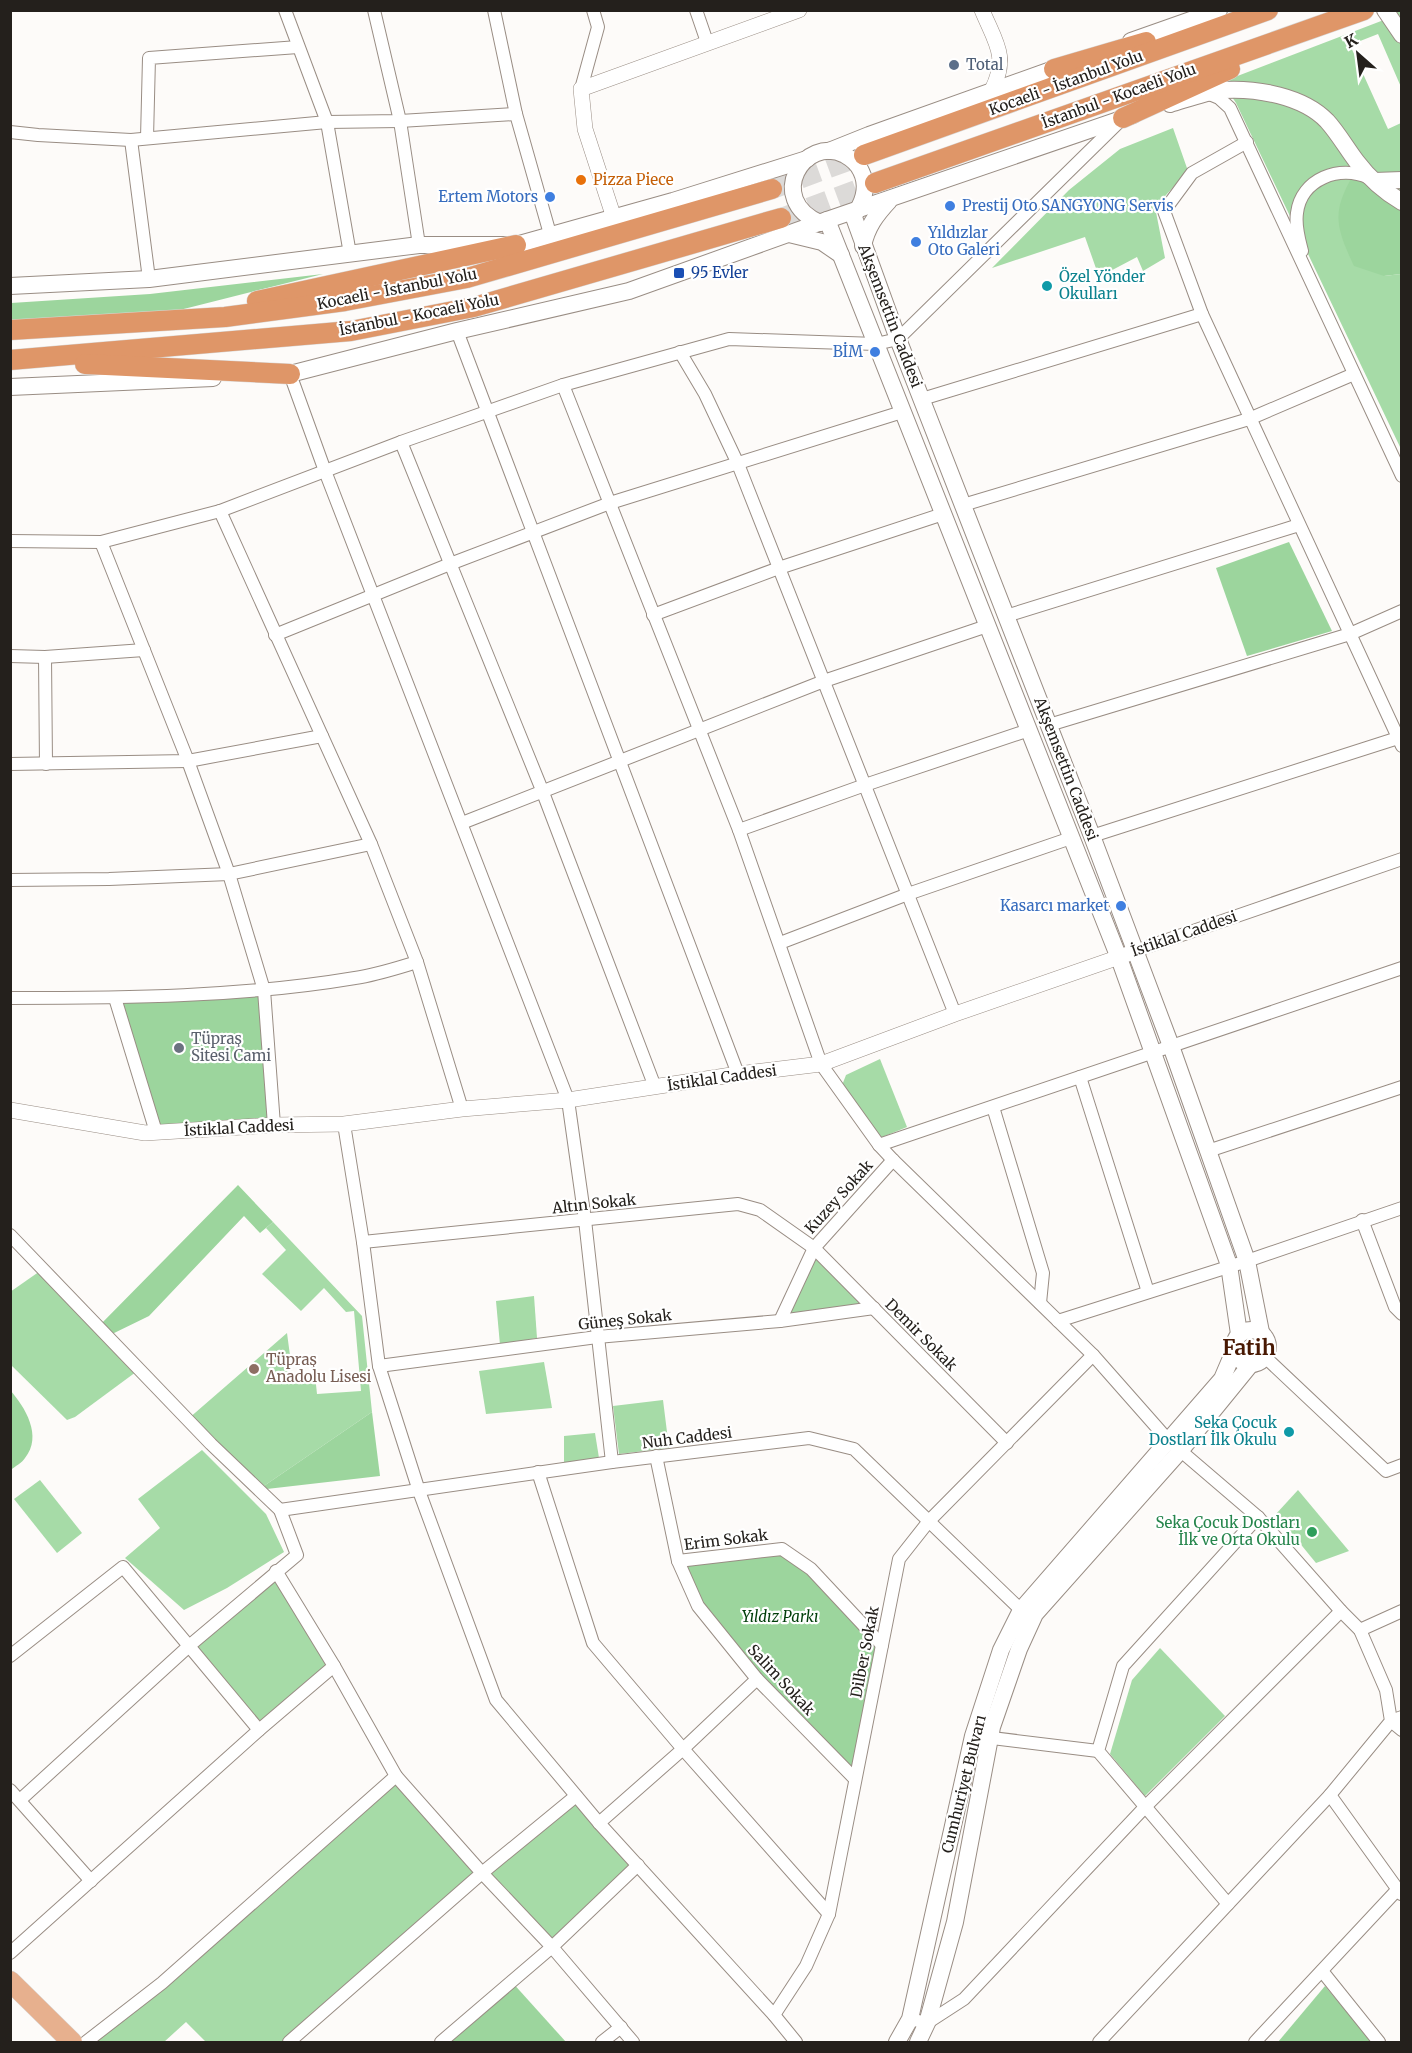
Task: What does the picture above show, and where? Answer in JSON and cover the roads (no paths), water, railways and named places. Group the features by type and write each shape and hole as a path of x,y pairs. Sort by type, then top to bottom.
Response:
{"highway":[{"path":"1054,69 1252,10"},
{"name":"Kocaeli - İstanbul Yolu","path":"864,155 1268,10"},
{"name":"İstanbul - Kocaeli Yolu","path":"875,183 1364,10"},
{"path":"1123,118 1336,20"},
{"name":"Kocaeli - İstanbul Yolu","path":"10,330 225,317 345,301 467,278 772,189"},
{"name":"İstanbul - Kocaeli Yolu","path":"10,361 351,331 474,307 784,226"},
{"path":"164,321 516,245"},
{"path":"10,361 290,374"}],"main road":[{"path":"10,286 148,279 419,245 516,245 614,218 807,159 992,90 1219,10"},
{"path":"1385,10 1401,35"},
{"path":"10,387 290,374 457,331 629,291 784,226 824,222 1123,118 1215,92 1251,91 1283,97 1306,105 1326,120 1359,165 1375,182 1401,202"},
{"path":"829,151 851,158 864,177 863,201 854,211"},
{"path":"807,159 799,167 792,189 801,210 809,218 824,222"},
{"path":"1375,182 1401,180"},
{"path":"863,246 866,233 875,216 890,199"},
{"name":"Akşemsettin Caddesi","path":"854,211 863,246 898,339 1092,836 1171,1046 1247,1261 1261,1332"},
{"name":"Akşemsettin Caddesi","path":"824,222 841,255 1119,957 1229,1265 1239,1334"},
{"path":"784,226 822,242 841,255"},
{"path":"1250,1330 1261,1332 1268,1347 1258,1361 1240,1360 1234,1351 1234,1342 1239,1334 1250,1330"},
{"name":"Cumhuriyet Bulvarı","path":"1174,1445 1222,1379 1234,1351"},
{"name":"Cumhuriyet Bulvarı","path":"918,2043 918,2021 973,1736 1001,1650 1028,1612 1174,1445 1258,1361"},
{"name":"Cumhuriyet Bulvarı","path":"897,2043 918,2021 955,1922 990,1738 1028,1612"},
{"path":"10,1981 72,2043"}],"street":[{"path":"285,10 327,122 350,254"},
{"path":"374,10 400,121 419,245"},
{"path":"494,10 516,114 550,234"},
{"path":"593,10 598,27 581,89 585,129 614,218"},
{"path":"696,10 707,42"},
{"path":"581,89 799,10"},
{"path":"982,10 1000,52 999,76 992,90"},
{"path":"147,138 149,58 298,47"},
{"path":"1215,92 1225,102 1246,142 1401,476"},
{"path":"10,132 131,140 327,122 400,121 516,114"},
{"path":"10,541 101,543 220,511 401,442 563,385 729,339 876,344 898,339 1123,118"},
{"path":"131,140 148,279"},
{"path":"1092,836 1400,742 1202,314 1164,211 1192,173 1246,142"},
{"path":"1310,278 1296,224 1296,214 1302,195 1316,182 1336,173 1358,173 1375,182"},
{"path":"922,399 1202,314"},
{"path":"457,331 738,1074"},
{"path":"680,352 705,394 738,464 955,1014"},
{"path":"290,374 325,471 568,1100 585,1220 612,1462"},
{"path":"963,505 1249,419 1354,374"},
{"path":"563,385 739,830 821,1064 893,1160 1093,1355 1174,1445 1258,1517 1360,1630 1401,1730"},
{"path":"275,635 450,564 610,503 902,412"},
{"path":"401,442 542,790 655,1087"},
{"path":"220,511 371,844 417,962 462,1109"},
{"path":"653,615 779,568 943,514"},
{"path":"1006,616 1299,525"},
{"path":"101,543 188,761 229,874 264,990 274,1125"},
{"path":"1049,725 1350,634 1401,611"},
{"path":"462,823 824,681 987,626"},
{"path":"10,656 45,657 144,650"},
{"path":"45,657 46,764"},
{"path":"739,830 1029,730"},
{"path":"10,764 188,761 322,736"},
{"path":"780,943 908,894 1071,838"},
{"path":"10,880 229,874 371,844"},
{"name":"İstiklal Caddesi","path":"10,1110 145,1133 274,1125 344,1124 462,1109 568,1100 821,1064 955,1014 1401,859"},
{"path":"10,998 115,998 264,990 358,978 417,962"},
{"path":"879,1144 1401,968"},
{"path":"115,998 156,1132"},
{"path":"1080,1077 1148,1292"},
{"path":"1208,1150 1401,1087"},
{"path":"993,1107 1043,1273 1040,1303"},
{"path":"344,1124 363,1242 379,1366 419,1491 496,1700 599,1823 774,2015 796,2043"},
{"name":"Kuzey Sokak","path":"780,1321 814,1248 893,1160"},
{"name":"Altın Sokak","path":"363,1242 738,1204 760,1210 814,1248"},
{"path":"1058,1321 1247,1261 1401,1208"},
{"path":"1362,1220 1395,1306 1401,1314"},
{"path":"10,1235 211,1444 280,1510 297,1555 189,1646 20,1800"},
{"name":"Demir Sokak","path":"814,1248 1007,1443"},
{"name":"Güneş Sokak","path":"379,1366 597,1337 780,1321 874,1308"},
{"name":"Dilber Sokak","path":"774,2015 806,1966 828,1914 899,1559 929,1521 1093,1355"},
{"path":"1258,1361 1386,1471 1401,1465"},
{"name":"Nuh Caddesi","path":"280,1510 538,1472 808,1438 854,1449 1028,1612"},
{"name":"Salim Sokak","path":"656,1456 678,1560 698,1606 757,1679 855,1779"},
{"path":"538,1472 593,1643 828,1914"},
{"path":"1098,1752 1123,1666 1258,1517"},
{"name":"Erim Sokak","path":"678,1560 783,1549 811,1569 882,1645"},
{"path":"10,1656 123,1567 259,1730"},
{"path":"276,1571 334,1666 396,1776 482,1873 552,1947 633,2043"},
{"path":"918,2021 964,1999 1145,1807 1341,1611"},
{"path":"1360,1630 1401,1611"},
{"path":"10,1953 259,1730 334,1666"},
{"path":"599,1823 683,1749 757,1679"},
{"path":"1099,2043 1330,1795 1396,1719"},
{"path":"973,1736 1098,1752 1228,1904"},
{"path":"86,2043 162,1983 396,1776"},
{"path":"10,1790 91,1881"},
{"path":"1255,2043 1400,1891 1330,1795"},
{"path":"289,2043 482,1873 576,1796"},
{"path":"441,2043 552,1947 638,1864"},
{"path":"1322,1971 1379,2043"},
{"path":"602,2043 621,2027"}],"tunnel":[{"path":"772,189 864,155"},
{"path":"781,218 875,183"}],"place":[{"name":"Total","path":"954,65"},
{"name":"Pizza Piece","path":"581,180"},
{"name":"Ertem Motors","path":"550,197"},
{"name":"Prestij Oto SANGYONG Servis","path":"950,206"},
{"name":"Yıldızlar Oto Galeri","path":"916,242"},
{"name":"95 Evler","path":"679,273"},
{"name":"Özel Yönder Okulları","path":"1047,286"},
{"name":"BİM","path":"875,352"},
{"name":"Kasarcı market","path":"1121,906"},
{"name":"Tüpraş Sitesi Cami","path":"179,1048"},
{"name":"Tüpraş Anadolu Lisesi","path":"254,1369"},
{"name":"Seka Çocuk Dostları İlk Okulu","path":"1289,1432"},
{"name":"Seka Çocuk Dostları İlk ve Orta Okulu","path":"1312,1532"}],"district":[{"name":"Fatih","path":"1249,1348"}],"park label":[{"name":"Yıldız Parkı","path":"780,1617"}]}
